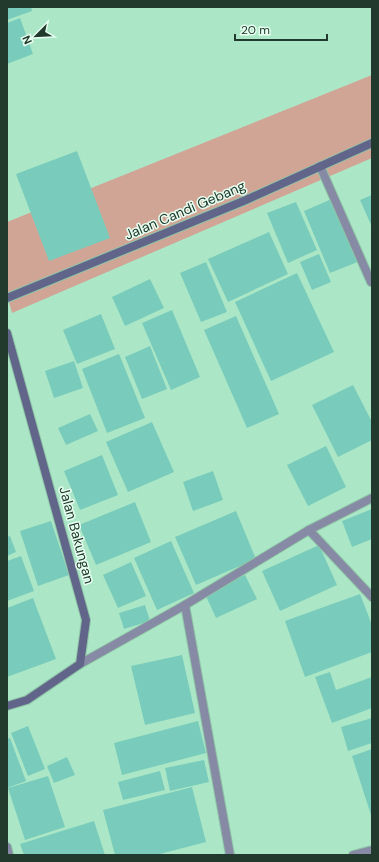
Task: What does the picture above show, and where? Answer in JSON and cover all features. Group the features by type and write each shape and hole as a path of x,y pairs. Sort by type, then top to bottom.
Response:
{"main road":[{"name":"Jalan Candi Gebang","path":"7,298 246,200 372,143"},
{"name":"Jalan Bakungan","path":"7,333 86,620 80,664"},
{"path":"7,706 27,700 80,664"}],"street":[{"path":"320,166 371,282"},
{"path":"80,664 185,605 309,530 372,498"},
{"path":"309,530 372,597"},
{"path":"185,605 230,855"},
{"path":"7,847 9,855"},
{"path":"352,855 372,850"}],"shaded area":[{"path":"372,75 372,158 12,313 7,295 7,222"}],"building":[{"path":"7,7 31,7 32,11 7,20"},
{"path":"20,18 33,54 7,64 7,23"},
{"path":"77,151 110,238 49,261 16,174"},
{"path":"372,195 372,227 360,200"},
{"path":"334,198 360,261 330,273 304,211"},
{"path":"296,202 317,250 288,263 267,213"},
{"path":"269,232 288,274 228,302 208,259"},
{"path":"319,254 331,282 312,290 300,262"},
{"path":"206,262 227,312 201,322 180,273"},
{"path":"297,273 334,352 271,381 235,302"},
{"path":"150,279 164,308 125,326 112,297"},
{"path":"172,310 200,377 171,390 142,323"},
{"path":"101,314 115,349 77,364 63,330"},
{"path":"236,316 279,414 247,428 204,330"},
{"path":"150,346 167,389 142,399 125,357"},
{"path":"119,354 145,418 107,433 82,369"},
{"path":"74,361 83,388 54,398 45,371"},
{"path":"353,385 372,422 372,440 338,457 312,405"},
{"path":"90,414 98,431 66,445 58,428"},
{"path":"152,422 174,472 128,492 106,442"},
{"path":"326,446 346,487 308,506 287,465"},
{"path":"102,455 118,495 80,510 64,471"},
{"path":"213,471 223,500 193,511 183,482"},
{"path":"135,502 151,542 96,565 79,525"},
{"path":"372,509 372,539 352,547 342,521"},
{"path":"236,511 256,559 196,585 175,537"},
{"path":"51,521 69,575 38,586 20,531"},
{"path":"10,536 16,552 7,556 7,537"},
{"path":"171,541 194,593 157,610 134,558"},
{"path":"319,545 337,585 280,611 262,571"},
{"path":"21,556 34,591 7,601 7,561"},
{"path":"131,562 146,596 118,608 103,575"},
{"path":"245,575 257,599 216,618 205,594"},
{"path":"360,594 372,625 372,652 305,677 285,621"},
{"path":"33,598 56,659 7,677 7,608"},
{"path":"145,605 150,621 124,629 119,613"},
{"path":"182,655 195,713 145,725 131,666"},
{"path":"330,672 336,690 372,677 372,708 332,723 315,677"},
{"path":"372,718 372,743 348,751 341,727"},
{"path":"198,721 206,753 122,775 114,743"},
{"path":"28,726 45,769 28,776 11,733"},
{"path":"10,738 26,781 7,788 7,739"},
{"path":"372,749 372,818 352,756"},
{"path":"67,757 75,775 54,783 47,766"},
{"path":"204,760 209,782 170,791 165,768"},
{"path":"160,771 165,790 123,800 118,782"},
{"path":"48,776 65,827 25,840 8,788"},
{"path":"192,787 206,842 156,855 115,855 103,810"},
{"path":"94,821 105,855 24,855 20,844"}]}
